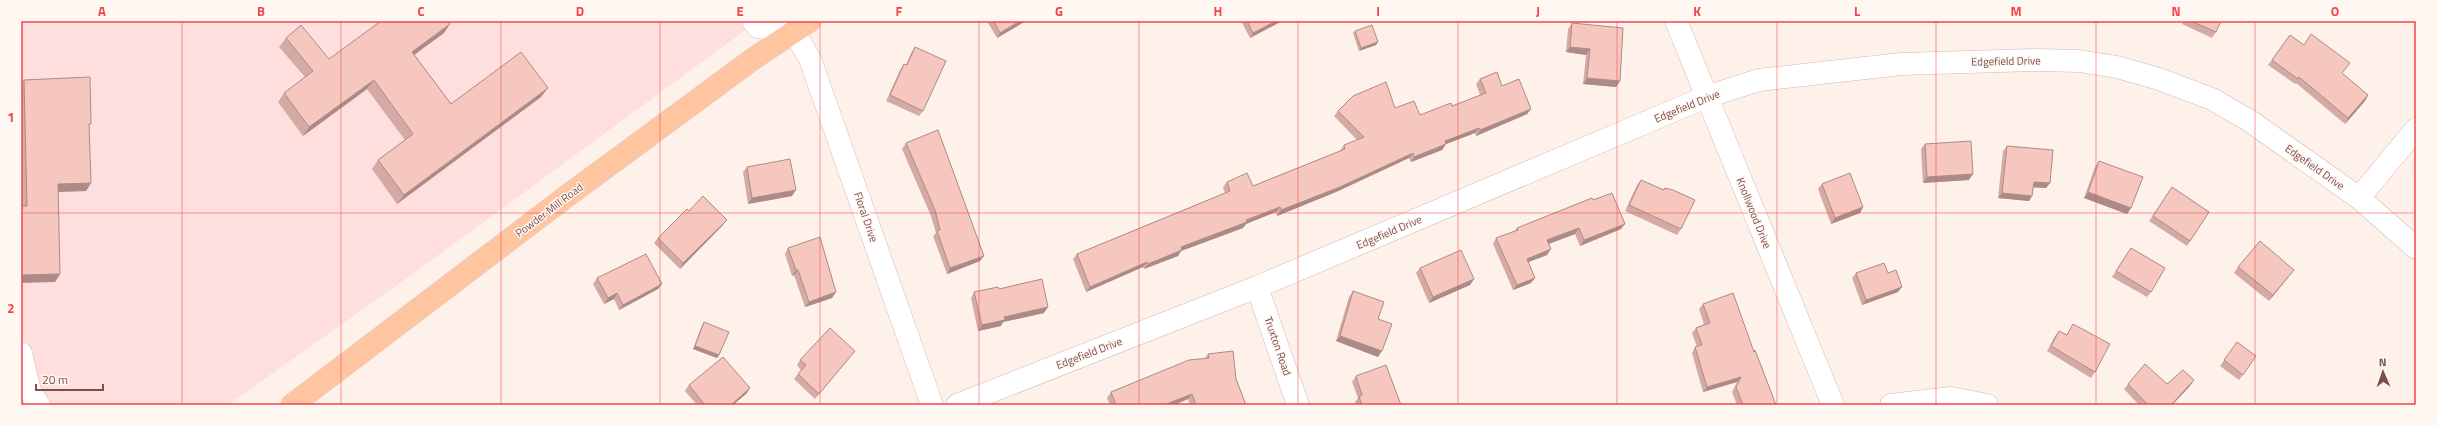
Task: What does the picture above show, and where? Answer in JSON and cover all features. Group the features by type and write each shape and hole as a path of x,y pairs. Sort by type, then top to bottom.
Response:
{"main road":[{"name":"Powder Mill Road","path":"292,405 568,196 800,24"}],"street":[{"path":"753,21 758,27 800,24"},
{"name":"Knollwood Drive","path":"1676,21 1833,405"},
{"name":"Floral Drive","path":"800,24 810,59 932,405"},
{"name":"Edgefield Drive","path":"957,405 1257,287 1706,97 1759,80 1901,64 2038,60 2079,62 2117,67 2159,79 2212,99 2250,121 2359,198 2416,248"},
{"path":"2359,198 2416,129"},
{"name":"Truxton Road","path":"1257,287 1298,405"},
{"path":"21,353 30,391 39,405"},
{"path":"1890,405 1951,398 1987,405"}],"shaded area":[{"path":"21,21 758,21 410,276 228,405 21,405"}],"building":[{"path":"381,21 448,21 450,24 412,52 451,104 521,52 548,88 404,195 378,160 413,134 374,80 309,127 284,93 313,71 286,38 301,25 329,59"},
{"path":"994,21 1020,21 1000,33"},
{"path":"1247,21 1276,21 1253,33"},
{"path":"2191,21 2221,21 2216,32"},
{"path":"1572,23 1623,28 1620,81 1587,78 1590,49 1570,47"},
{"path":"1372,25 1378,42 1361,48 1355,31"},
{"path":"2311,34 2350,63 2342,73 2368,95 2348,118 2299,77 2298,79 2272,60 2290,35 2304,45"},
{"path":"915,47 946,61 923,111 890,95 904,64 907,65"},
{"path":"1497,72 1502,86 1519,79 1531,109 1480,130 1479,128 1445,141 1446,144 1414,157 1413,153 1340,187 1281,210 1280,207 1246,220 1247,222 1181,247 1182,250 1148,264 1147,262 1090,287 1077,254 1230,191 1227,182 1247,173 1253,186 1345,149 1344,145 1364,137 1338,111 1353,96 1386,82 1395,108 1414,101 1420,115 1451,103 1452,106 1486,93 1480,79"},
{"path":"90,77 91,124 89,124 91,183 58,184 60,274 21,275 21,206 27,206 24,80"},
{"path":"938,130 984,256 950,268 937,231 940,230 935,210 906,143"},
{"path":"1971,141 1973,174 1927,177 1925,144"},
{"path":"2007,146 2053,150 2050,183 2034,182 2032,196 2002,193"},
{"path":"790,159 796,190 752,198 747,167"},
{"path":"2099,161 2143,177 2131,208 2088,192"},
{"path":"1850,173 1863,207 1835,218 1822,184"},
{"path":"1641,180 1664,190 1665,188 1673,190 1695,200 1681,229 1629,205"},
{"path":"2172,187 2209,212 2190,241 2153,216"},
{"path":"1612,193 1625,224 1584,240 1579,228 1547,240 1551,249 1527,259 1535,278 1517,285 1496,238 1592,198 1593,200"},
{"path":"703,196 727,220 683,263 658,238 687,209 689,211"},
{"path":"820,237 836,292 809,302 798,270 796,270 788,248"},
{"path":"2260,241 2294,270 2273,295 2238,267"},
{"path":"2131,248 2165,268 2151,292 2116,271"},
{"path":"1461,250 1474,279 1433,297 1420,268"},
{"path":"646,254 662,284 623,305 617,293 608,298 597,278"},
{"path":"1884,263 1888,273 1896,270 1902,287 1866,300 1856,273"},
{"path":"1042,279 1048,307 1004,317 1005,320 982,325 974,292 998,287 999,289"},
{"path":"1353,291 1384,302 1378,319 1392,324 1382,351 1340,336"},
{"path":"1733,293 1754,352 1755,350 1776,405 1743,405 1736,387 1741,377 1707,387 1695,347 1702,345 1696,328 1710,323 1703,304"},
{"path":"704,322 729,332 719,355 695,346"},
{"path":"2073,324 2110,344 2095,372 2051,346 2059,331 2067,335"},
{"path":"830,328 855,351 819,394 798,374 806,365 800,360"},
{"path":"2237,342 2256,356 2243,375 2224,360"},
{"path":"1233,351 1236,379 1246,405 1196,405 1192,394 1164,405 1116,405 1111,392 1189,360 1209,358 1208,354"},
{"path":"723,357 750,388 731,405 705,405 689,385"},
{"path":"2145,364 2167,384 2183,370 2194,380 2171,405 2148,405 2128,384"},
{"path":"1386,365 1401,405 1362,405 1359,397 1362,395 1356,376"}]}
